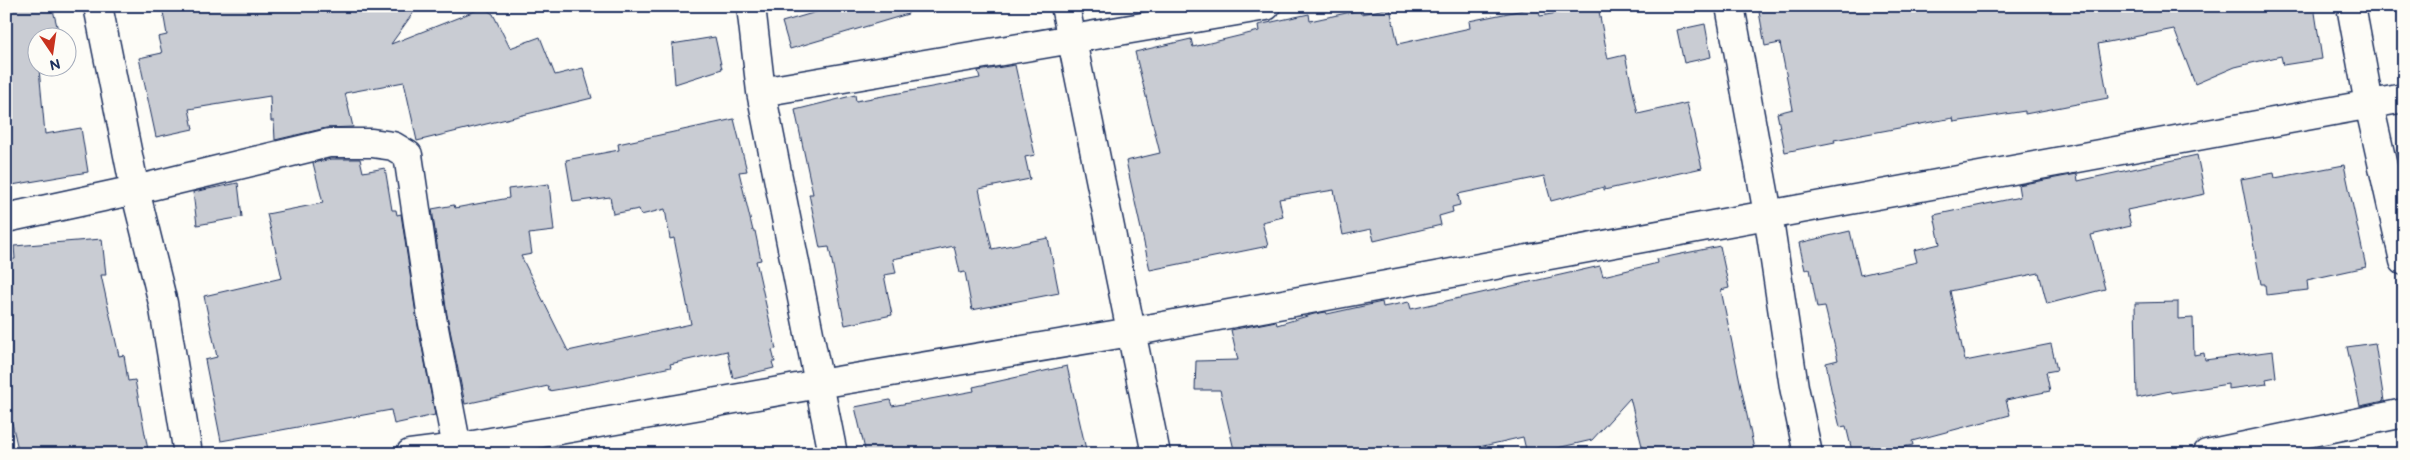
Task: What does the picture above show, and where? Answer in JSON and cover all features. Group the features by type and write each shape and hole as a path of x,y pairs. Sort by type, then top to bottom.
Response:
{"street":[{"path":"98,6 135,190 163,304 188,454"},
{"path":"751,6 761,92 832,454"},
{"path":"1065,6 1156,454"},
{"path":"761,92 1266,6"},
{"path":"1730,6 1768,214 1794,387 1808,454"},
{"path":"2352,6 2369,104 2404,261"},
{"path":"410,454 457,448 819,384 1131,332 2404,98"},
{"path":"6,218 135,190 329,143 372,143 393,146 408,155 432,318 457,448"},
{"path":"2207,454 2404,414"}],"building":[{"path":"6,6 52,6 58,28 28,28 28,78 40,78 45,134 81,128 88,172 6,186"},
{"path":"162,6 418,6 391,44 480,9 487,10 493,14 510,48 540,37 555,75 583,68 592,98 417,141 404,82 345,93 353,127 326,128 275,140 274,121 271,121 270,96 189,109 193,129 156,137 139,58 162,53 158,37 167,35"},
{"path":"837,6 907,6 908,14 790,49 782,22"},
{"path":"1598,6 1608,59 1625,55 1638,114 1687,103 1702,168 1604,190 1604,187 1551,201 1544,176 1458,194 1460,205 1452,207 1453,212 1439,216 1441,225 1374,241 1371,229 1343,235 1334,190 1279,199 1283,217 1262,222 1268,246 1150,270 1126,161 1160,153 1135,52 1191,39 1193,47 1259,31 1258,25 1309,14 1310,21 1360,10 1361,14 1390,8 1398,44 1470,28 1469,21 1538,7 1540,16"},
{"path":"1758,6 2314,6 2322,59 2283,65 2281,56 2235,67 2195,84 2174,29 2098,44 2108,98 2025,114 2025,111 1954,122 1953,118 1834,140 1835,142 1785,152 1777,113 1793,109 1780,43 1765,46"},
{"path":"1705,24 1711,57 1684,63 1677,30"},
{"path":"715,37 722,69 675,84 672,44"},
{"path":"1015,65 1035,155 1025,157 1030,179 979,189 992,249 1048,238 1059,293 972,310 965,272 960,273 954,246 893,259 896,273 884,275 892,315 845,325 829,247 820,248 809,194 813,194 795,110 855,95 856,101 980,78 978,71"},
{"path":"734,119 747,171 739,172 753,231 755,231 761,260 756,261 776,349 772,350 775,362 772,362 774,368 733,378 727,351 670,364 671,367 591,384 549,391 548,386 465,404 447,315 432,209 454,205 455,208 509,198 508,189 549,184 554,231 529,234 532,254 521,256 568,351 691,324 674,238 670,239 665,209 641,215 639,209 613,214 610,197 573,202 566,160 619,150 618,144"},
{"path":"2197,155 2205,194 2127,210 2131,226 2091,235 2105,289 2047,304 2039,273 1950,291 1965,361 2051,344 2057,370 2046,372 2050,391 2006,400 2010,415 1912,441 1913,445 1875,453 1873,446 1852,451 1846,426 1840,427 1826,363 1838,360 1825,307 1817,308 1810,269 1805,270 1799,243 1850,231 1860,275 1917,262 1914,250 1940,244 1934,215 2020,197 2018,185 2077,174 2078,181"},
{"path":"331,159 360,159 363,172 385,168 392,210 396,210 397,215 401,214 417,321 435,415 394,424 391,410 221,441 205,360 217,357 204,296 282,278 267,214 323,203 313,163"},
{"path":"2344,165 2366,267 2307,280 2308,290 2266,295 2265,284 2261,284 2241,179 2274,173 2275,178"},
{"path":"238,183 242,217 197,225 193,192"},
{"path":"102,239 106,275 101,275 119,356 124,355 128,381 135,380 148,450 128,454 19,454 12,423 6,424 6,260 15,259 14,246"},
{"path":"1720,246 1729,288 1721,290 1755,454 1644,454 1630,398 1592,440 1531,454 1527,454 1523,437 1470,449 1471,454 1235,454 1220,390 1195,390 1196,361 1238,360 1231,330 1276,321 1277,325 1314,314 1326,312 1327,314 1382,302 1383,307 1409,302 1411,309 1600,266 1603,276 1658,263 1657,259"},
{"path":"2178,302 2178,319 2193,318 2194,355 2204,353 2205,360 2273,351 2276,377 2266,379 2267,384 2228,389 2228,384 2171,393 2170,391 2137,398 2135,303"},
{"path":"2375,343 2384,401 2360,406 2347,347"},
{"path":"1067,366 1087,454 980,454 979,447 940,454 866,454 855,407 890,400 892,406 974,391 973,387"}]}
